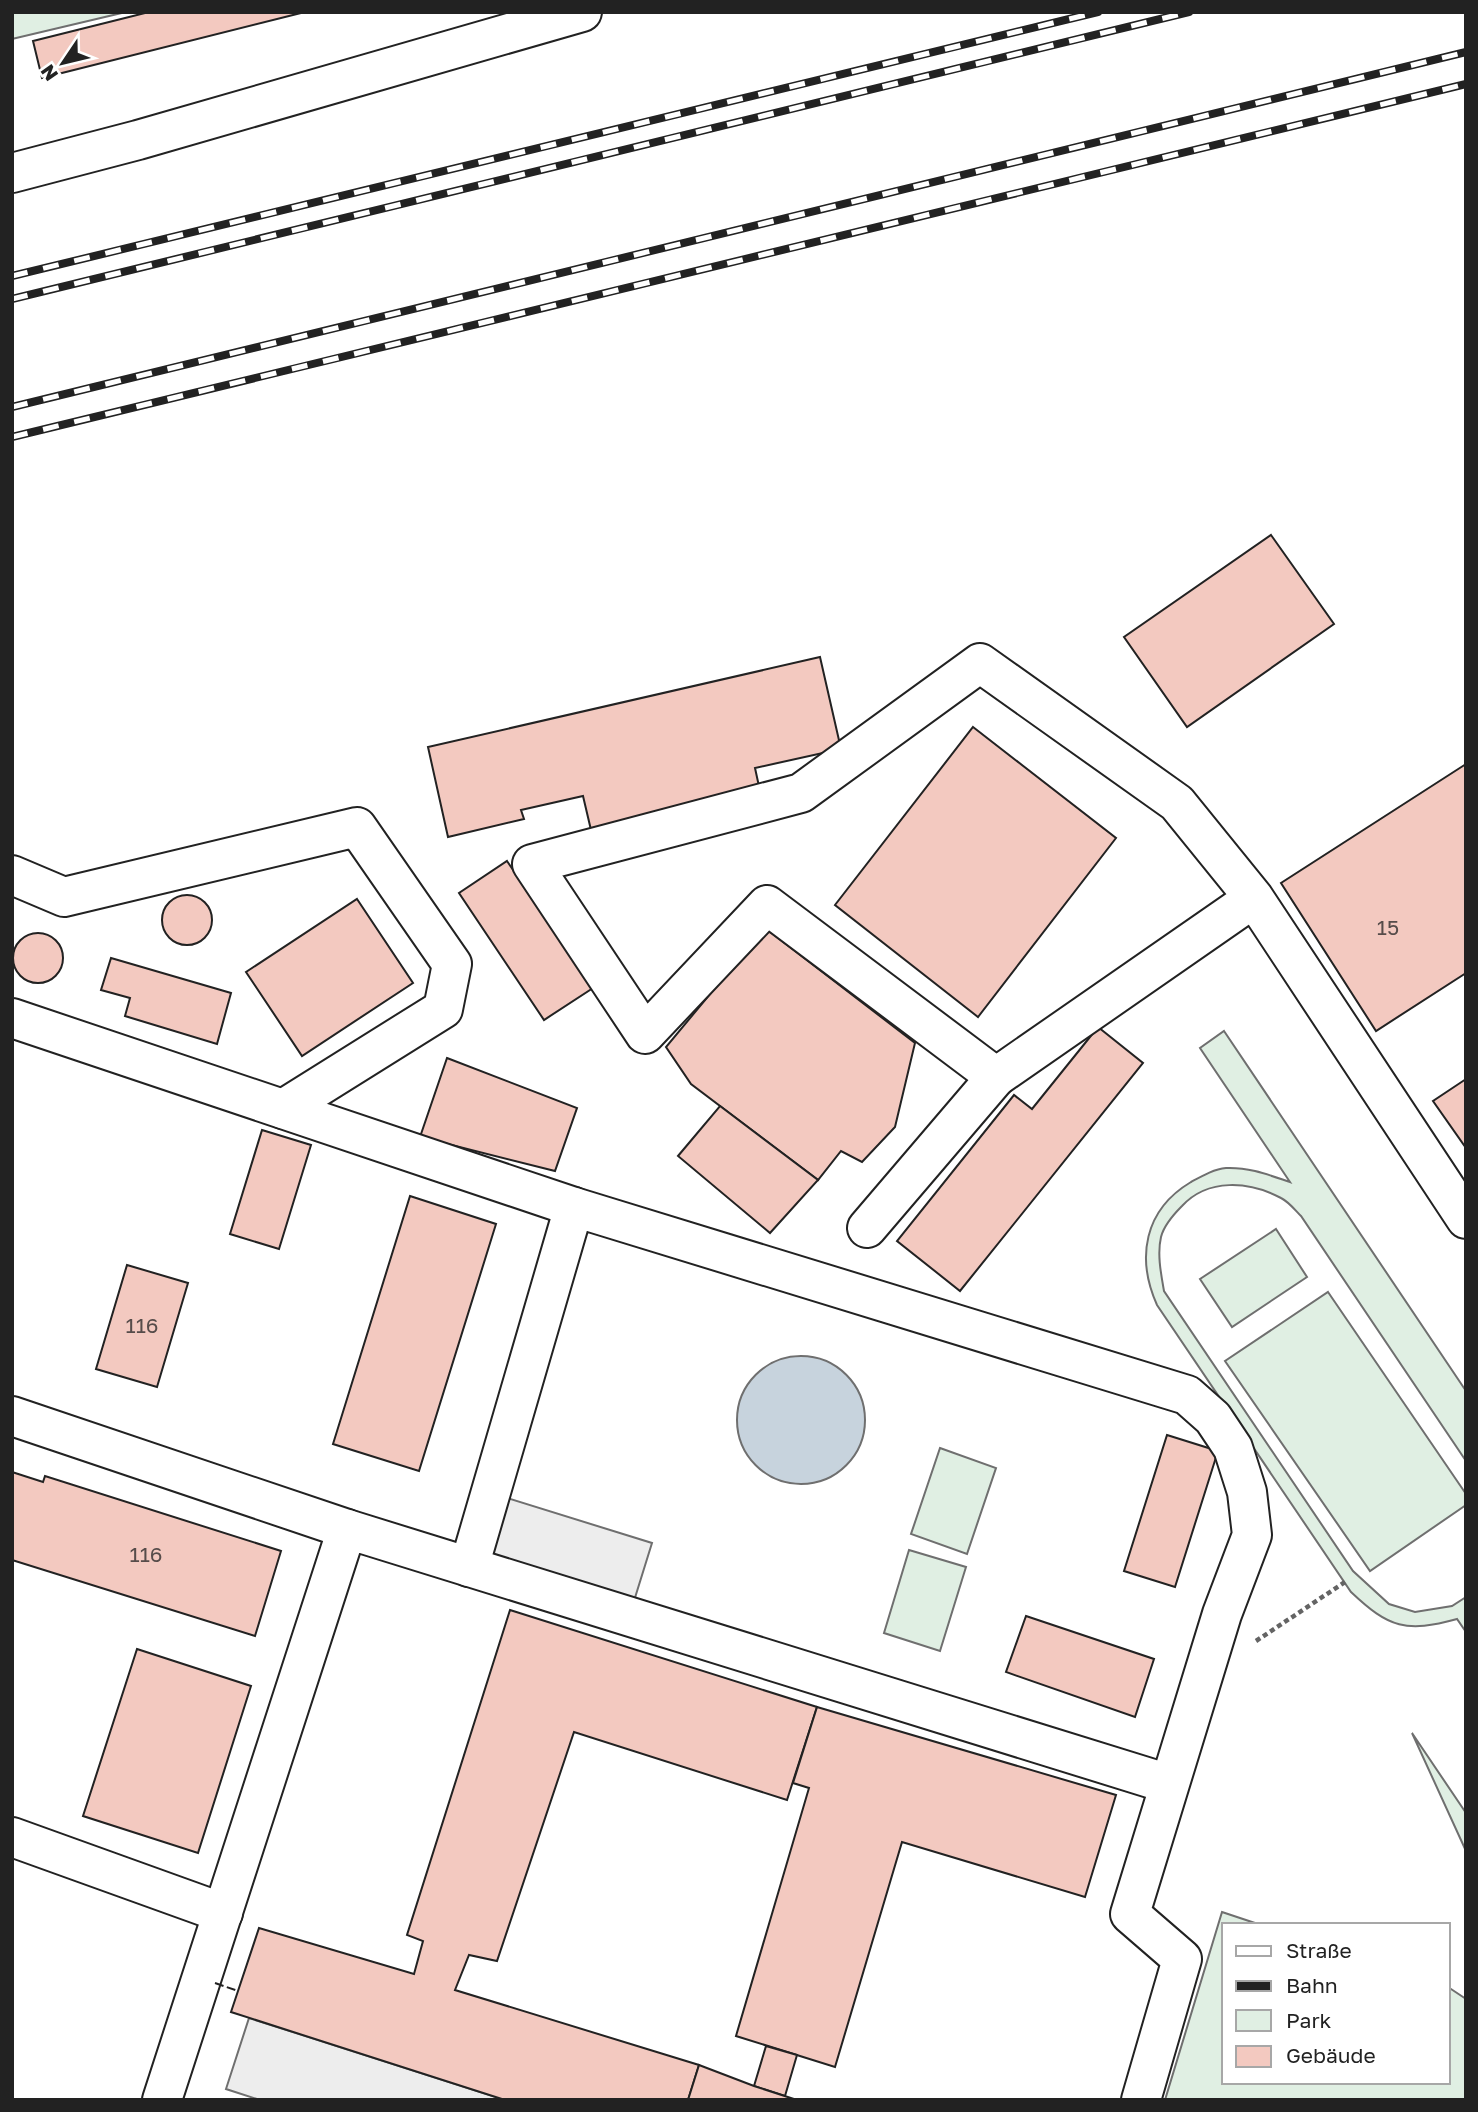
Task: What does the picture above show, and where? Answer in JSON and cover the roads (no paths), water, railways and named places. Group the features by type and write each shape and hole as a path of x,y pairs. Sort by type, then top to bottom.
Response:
{"lane":[{"path":"12,173 138,140 582,12"},
{"path":"996,1077 767,905 645,1034 532,864 801,793 980,663 1177,803 1254,898 1466,1219"},
{"path":"12,875 64,897 357,827 452,964 443,1009 283,1109"},
{"path":"867,1228 996,1077 1254,898"},
{"path":"12,1018 574,1207 1187,1395 1213,1418 1233,1448 1247,1492 1252,1535 1222,1614 1130,1914 1182,1959 1141,2100"},
{"path":"469,1567 574,1207"},
{"path":"12,1416 347,1529 1170,1784"},
{"path":"162,2100 347,1529"},
{"path":"12,1837 223,1913"}],"railway":[{"path":"12,276 1098,12"},
{"path":"12,299 1189,12"},
{"path":"12,407 1466,52"},
{"path":"12,437 1466,84"}]}
